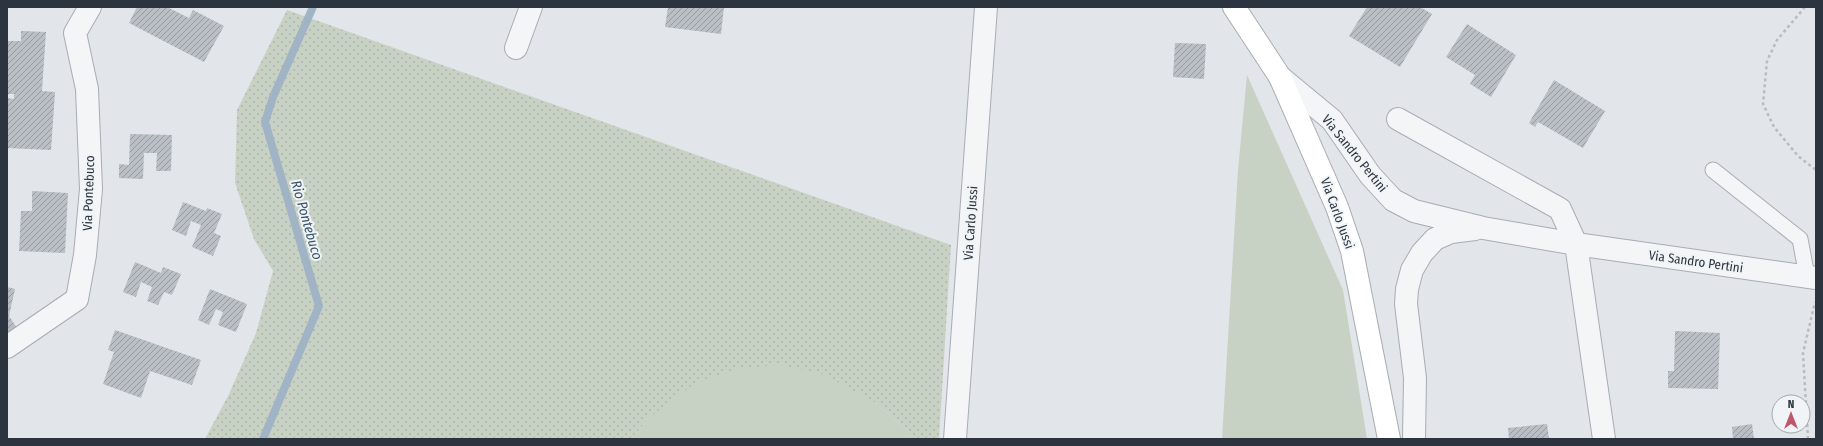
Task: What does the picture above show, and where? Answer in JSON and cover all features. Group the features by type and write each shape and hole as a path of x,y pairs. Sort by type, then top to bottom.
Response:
{"street":[{"name":"Via Pontebuco","path":"7,347 77,299 85,255 91,189 87,89 75,33 90,7"},
{"path":"516,48 531,7"},
{"name":"Via Carlo Jussi","path":"955,439 986,7"},
{"name":"Via Carlo Jussi","path":"1234,7 1280,77 1324,174 1352,251 1389,439"},
{"name":"Via Sandro Pertini","path":"1280,77 1332,120 1370,175 1393,200 1414,211 1483,228 1576,244 1812,277"},
{"path":"1398,119 1560,209 1576,244 1604,439"},
{"name":"Via Sandro Pertini","path":"1414,439 1415,378 1406,304 1407,288 1412,270 1422,253 1435,239 1451,232 1483,228"}],"lane":[{"path":"1713,170 1800,239 1812,277"}],"path":[{"path":"1805,7 1777,40 1767,60 1763,104 1774,127 1798,156 1816,170"},
{"path":"1808,439 1803,353 1816,298"}],"green space":[{"path":"287,10 951,245 939,439 918,439 874,402 650,417 631,439 205,439 229,394 256,333 273,271 254,239 235,183 237,110"},
{"path":"1247,75 1343,290 1367,439 1222,439 1238,170"},
{"path":"781,365 823,374 874,402 918,439 631,439 650,417 694,384 742,368"}],"building":[{"path":"137,7 167,7 189,18 193,10 224,26 204,62 129,23"},
{"path":"668,7 724,7 721,34 665,27"},
{"path":"1367,7 1420,7 1432,14 1400,67 1349,36"},
{"path":"1467,24 1516,55 1491,97 1470,84 1475,75 1446,57"},
{"path":"21,31 46,32 42,91 55,92 51,150 7,148 7,98 14,99 14,94 7,94 7,41 21,41"},
{"path":"1175,43 1206,44 1204,79 1173,77"},
{"path":"1554,80 1605,111 1583,148 1538,122 1535,127 1529,123"},
{"path":"130,134 172,135 171,171 156,171 157,153 144,153 143,179 119,178 119,164 129,165"},
{"path":"32,191 68,193 65,253 19,251 21,211 32,211"},
{"path":"183,202 206,211 207,208 222,214 214,233 221,236 213,256 192,247 201,225 191,221 186,236 172,230"},
{"path":"135,262 161,273 163,267 181,274 172,295 164,292 158,305 147,301 152,287 141,282 136,297 123,292"},
{"path":"7,287 15,289 9,316 19,331 7,340"},
{"path":"210,289 247,304 236,332 218,325 223,312 216,309 209,325 198,320"},
{"path":"115,330 201,360 192,385 150,371 141,398 103,384 114,352 108,350"},
{"path":"1675,331 1720,333 1718,389 1668,388 1668,371 1674,371"},
{"path":"1547,424 1549,439 1509,439 1508,428"},
{"path":"1752,424 1754,439 1733,439 1732,427"}],"waterway":[{"name":"Rio Pontebuco","path":"263,439 319,306 265,122 273,97 313,7"}]}
